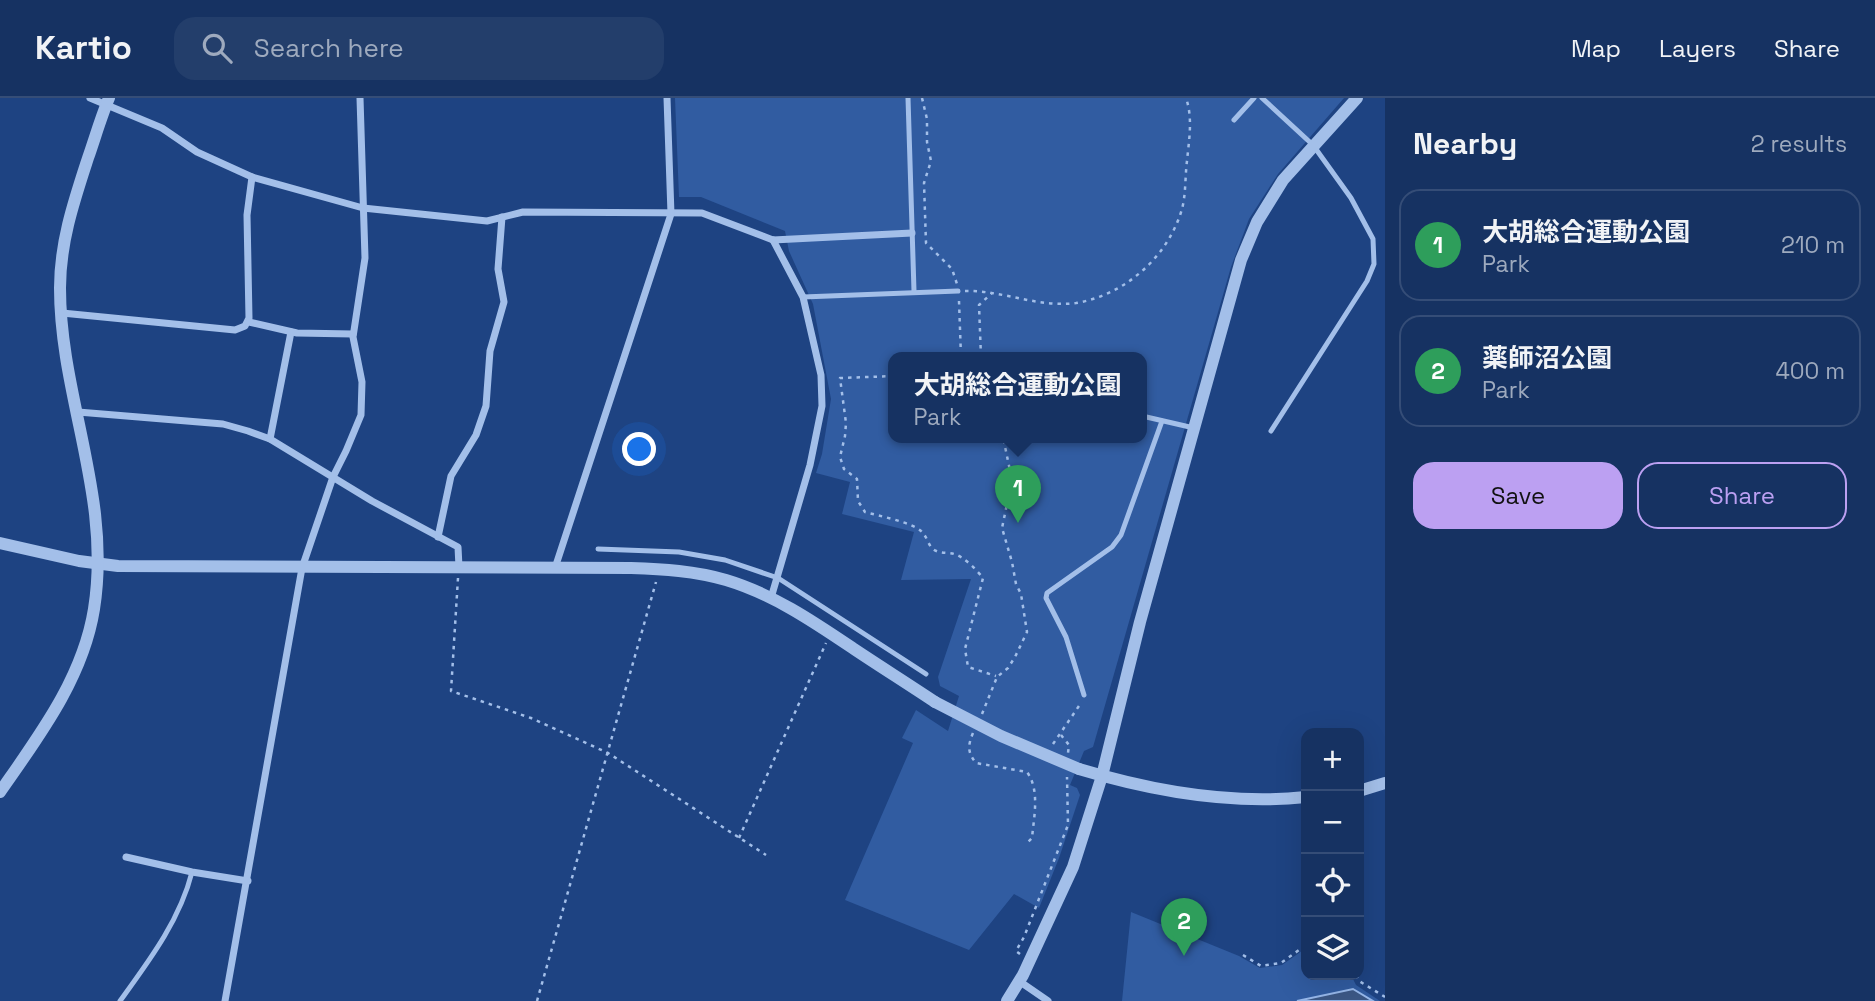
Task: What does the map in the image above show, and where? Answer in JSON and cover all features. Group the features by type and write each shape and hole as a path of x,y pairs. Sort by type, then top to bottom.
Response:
{"street":[{"path":"90,98 107,102 162,128 197,152 252,177 362,208 487,221 523,212 702,213 773,240 912,233"},
{"path":"225,1001 302,568 333,477 361,415 362,382 353,334 365,258 360,98"},
{"path":"555,568 671,214 667,98"},
{"path":"1007,1001 1073,867 1102,776 1140,622 1241,260 1257,222 1283,180 1357,98"},
{"path":"0,792 59,704 75,670 94,610 99,563 97,518 60,288 65,235 107,102"},
{"path":"62,313 235,330 245,326 249,322 247,215 252,177"},
{"path":"438,537 451,476 476,435 486,406 490,351 504,302 498,269 502,217"},
{"path":"771,598 810,465 822,406 821,375 803,297 773,240"},
{"path":"249,322 291,332 335,336 353,334"},
{"path":"270,439 291,332"},
{"path":"78,412 223,424 270,439 458,547 459,567"},
{"path":"0,543 118,566 677,570 729,581 771,598 935,702 1073,771 1193,795 1274,801 1301,798"},
{"path":"1364,789 1385,783"},
{"path":"126,857 248,881"},
{"path":"1019,981 1048,1001"}],"lane":[{"path":"908,98 914,291"},
{"path":"1234,120 1254,98"},
{"path":"1262,98 1313,145 1351,198 1373,239 1374,264 1367,281 1271,431"},
{"path":"803,297 958,291"},
{"path":"1147,417 1194,428"},
{"path":"1084,695 1066,637 1046,598 1047,593 1112,547 1121,535 1162,421"},
{"path":"598,549 679,552 725,560 778,578 926,674"},
{"path":"631,551 631,568"},
{"path":"677,570 679,552"},
{"path":"867,658 876,644"},
{"path":"120,1001 158,947 178,911 192,872"}],"path":[{"path":"922,98 931,161 924,183 926,243 952,269 958,291 961,352"},
{"path":"958,291 985,290 1046,303 1074,303 1099,297 1135,277 1166,244 1182,208 1190,116 1186,98"},
{"path":"981,352 979,306 992,293"},
{"path":"888,376 840,378 846,423 840,457 844,469 857,479 858,501 865,512 918,528 937,552 960,556 983,578 965,649 965,659 968,667 997,677"},
{"path":"979,721 997,677 1008,668 1027,632 1021,594 1002,527 1012,480 1004,443"},
{"path":"459,567 452,691 531,718 608,753 766,855"},
{"path":"537,1001 660,569"},
{"path":"738,838 831,634"},
{"path":"1053,744 1080,708 1084,695"},
{"path":"974,733 968,744 969,754 976,763 1027,772 1032,778 1035,791 1032,838 1027,843"},
{"path":"1061,735 1069,745 1068,759"},
{"path":"1021,955 1016,951 1068,825 1073,771"},
{"path":"1243,955 1261,967 1281,963 1301,949"},
{"path":"1358,980 1385,997"}],"shaded area":[{"path":"675,98 1344,98 1278,174 1249,219 1231,267 1093,747 1084,751 1070,785 1077,788 1080,795 1039,908 1014,894 969,950 845,900 913,743 902,738 916,710 948,731 959,696 940,686 938,677 971,579 901,580 914,532 842,514 850,482 816,473 822,454 831,399 813,304 789,251 785,231 701,197 679,197"},
{"path":"1131,912 1239,956 1260,968 1282,965 1301,952 1301,980 1354,980 1356,985 1380,1001 1122,1001"},
{"path":"1353,989 1373,1001 1297,1001"}],"place":[{"name":"大胡総合運動公園","path":"1018,523"},
{"name":"薬師沼公園","path":"1184,956"}]}
